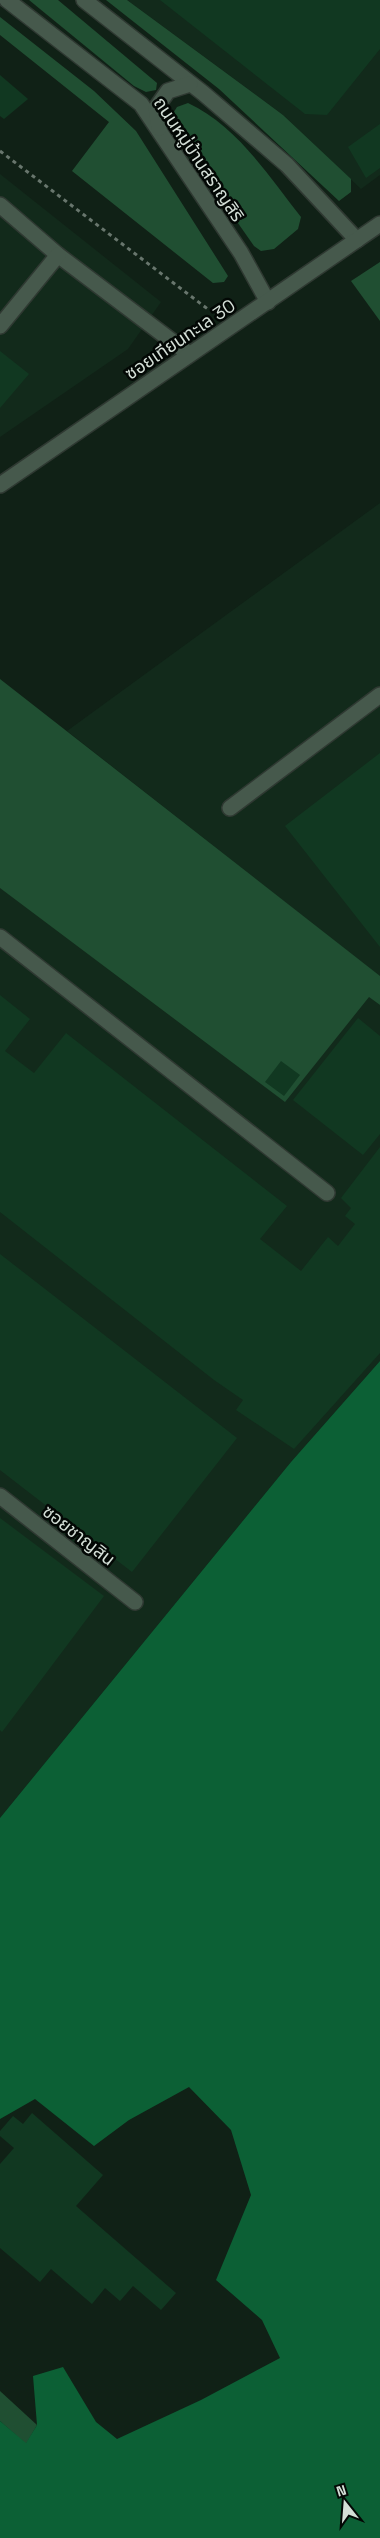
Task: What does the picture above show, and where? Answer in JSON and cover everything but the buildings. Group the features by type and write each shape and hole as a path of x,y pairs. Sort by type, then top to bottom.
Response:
{"street":[{"name":"ถนนหมู่บ้านสราญสิริ","path":"7,0 141,104 241,253 268,302"},
{"name":"ถนนหมู่บ้านสราญสิริ","path":"84,0 190,84 287,165 357,240"},
{"path":"160,132 156,108 168,92 190,84"},
{"path":"0,205 58,255 189,354"},
{"name":"ซอยเทียนทะเล 30","path":"0,485 380,224"},
{"path":"0,326 58,255"},
{"path":"230,808 380,695"},
{"path":"0,937 326,1193"},
{"name":"ซอยชาญสิน","path":"0,1496 135,1602"}],"path":[{"path":"0,152 232,327"}],"shaded area":[{"path":"29,0 58,0 157,83 156,90 146,92 134,86"},
{"path":"106,0 127,0 283,115 351,179 351,192 339,201 219,89"},
{"path":"127,0 380,0 380,175 361,189 283,115"},
{"path":"0,17 94,91 136,131 228,276 224,282 213,283 72,171 109,122 0,35"},
{"path":"188,103 221,124 236,138 264,169 301,217 298,229 274,249 261,251 254,246 205,176 203,157 197,146 190,143 180,146 170,118 177,107"},
{"path":"0,174 161,302 128,349 0,437"},
{"path":"380,262 380,321 351,281"},
{"path":"380,503 380,977 67,731"},
{"path":"0,679 380,976 380,1005 369,997 285,1102 0,888"},
{"path":"0,714 380,1005 380,1361 291,1462 0,1818"},
{"path":"380,1361 380,2538 0,2538 0,2421 26,2443 37,2425 33,2376 63,2367 96,2422 117,2439 201,2400 280,2358 262,2320 216,2280 251,2195 231,2130 189,2087 129,2120 94,2146 35,2099 0,2119 0,1818 291,1462"},
{"path":"0,2391 37,2425 26,2444 0,2421"}]}
